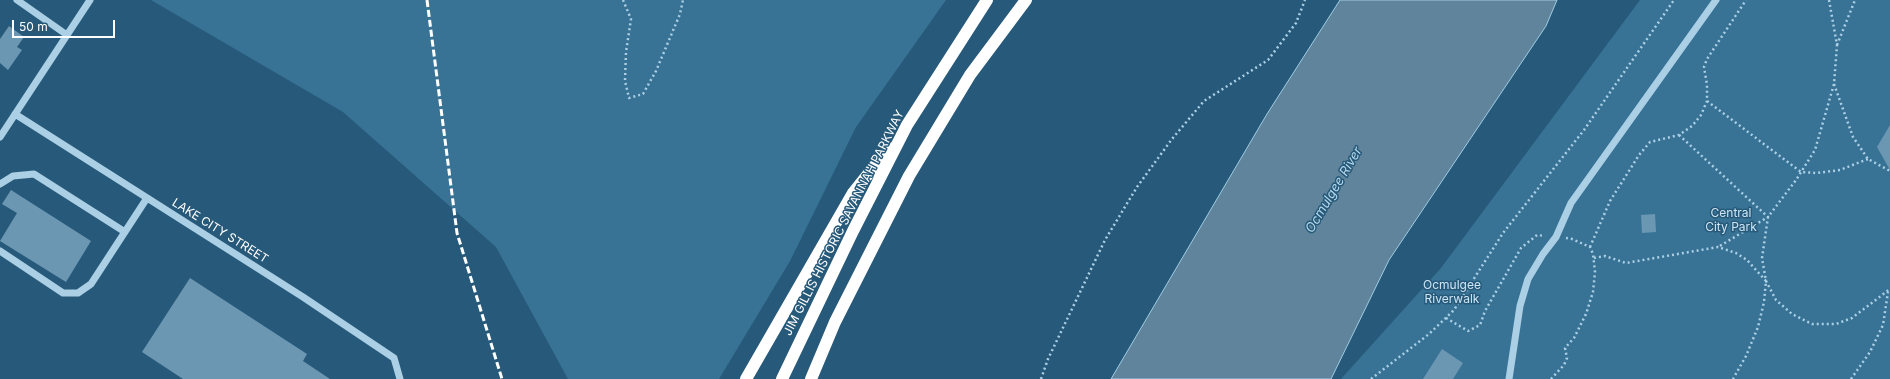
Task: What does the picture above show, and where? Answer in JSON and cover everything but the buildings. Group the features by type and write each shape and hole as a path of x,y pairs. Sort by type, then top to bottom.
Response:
{"highway":[{"name":"JIM GILLIS HISTORIC SAVANNAH PARKWAY","path":"782,379 907,125 987,0"},
{"path":"811,379 834,322 909,176 970,75 1026,0"},
{"path":"746,379 853,194 907,125"}],"street":[{"path":"17,0 67,35"},
{"path":"0,137 90,0"},
{"path":"1509,379 1520,306 1528,279 1542,254 1556,237 1571,203 1716,0"},
{"name":"LAKE CITY STREET","path":"15,114 303,297 394,358 400,379"},
{"path":"0,184 13,176 34,174 125,232"},
{"path":"0,251 63,293 78,293 91,284 147,198"}],"path":[{"path":"623,0 631,19 626,52 625,81 629,98 643,94 656,71 680,14 684,0"},
{"path":"1041,379 1048,359 1105,240 1137,187 1172,139 1204,101 1268,60 1296,23 1305,0"},
{"path":"1371,379 1429,334 1454,310 1503,234 1584,130 1674,0"},
{"path":"1590,248 1610,201 1639,155 1650,142 1679,135 1692,126 1701,115 1706,101 1707,85 1704,67 1707,59 1746,0"},
{"path":"1733,379 1746,356 1758,327 1764,302 1766,281 1762,258 1768,218 1796,180 1815,150 1834,84 1837,45 1829,0"},
{"path":"1837,45 1854,0"},
{"path":"1834,84 1853,136 1868,159 1890,171"},
{"path":"1706,101 1801,172 1817,173 1840,170 1868,159"},
{"path":"1679,135 1768,218"},
{"path":"1594,258 1605,256 1626,263 1718,247 1768,218"},
{"path":"1446,318 1468,331 1480,325 1485,311 1520,248 1537,235 1572,239 1590,248 1594,258 1595,272 1593,292 1586,314 1574,338 1565,348 1567,358 1564,365 1551,379"},
{"path":"1718,247 1736,253 1747,260 1766,281 1776,300 1792,314 1812,324 1836,324 1852,318 1889,290"},
{"path":"1851,379 1870,352 1883,325 1889,290"}],"green space":[{"path":"151,0 946,0 856,127 790,261 719,379 568,379 496,247 343,112"},
{"name":"Central City Park","path":"1640,0 1890,0 1890,379 1341,379 1441,268"}],"water":[{"name":"Ocmulgee River","path":"1340,0 1557,0 1546,26 1389,260 1331,379 1111,379 1267,114"}],"railway":[{"path":"427,0 457,233 502,379"}],"park label":[{"name":"Ocmulgee Riverwalk","path":"1452,292"}]}
